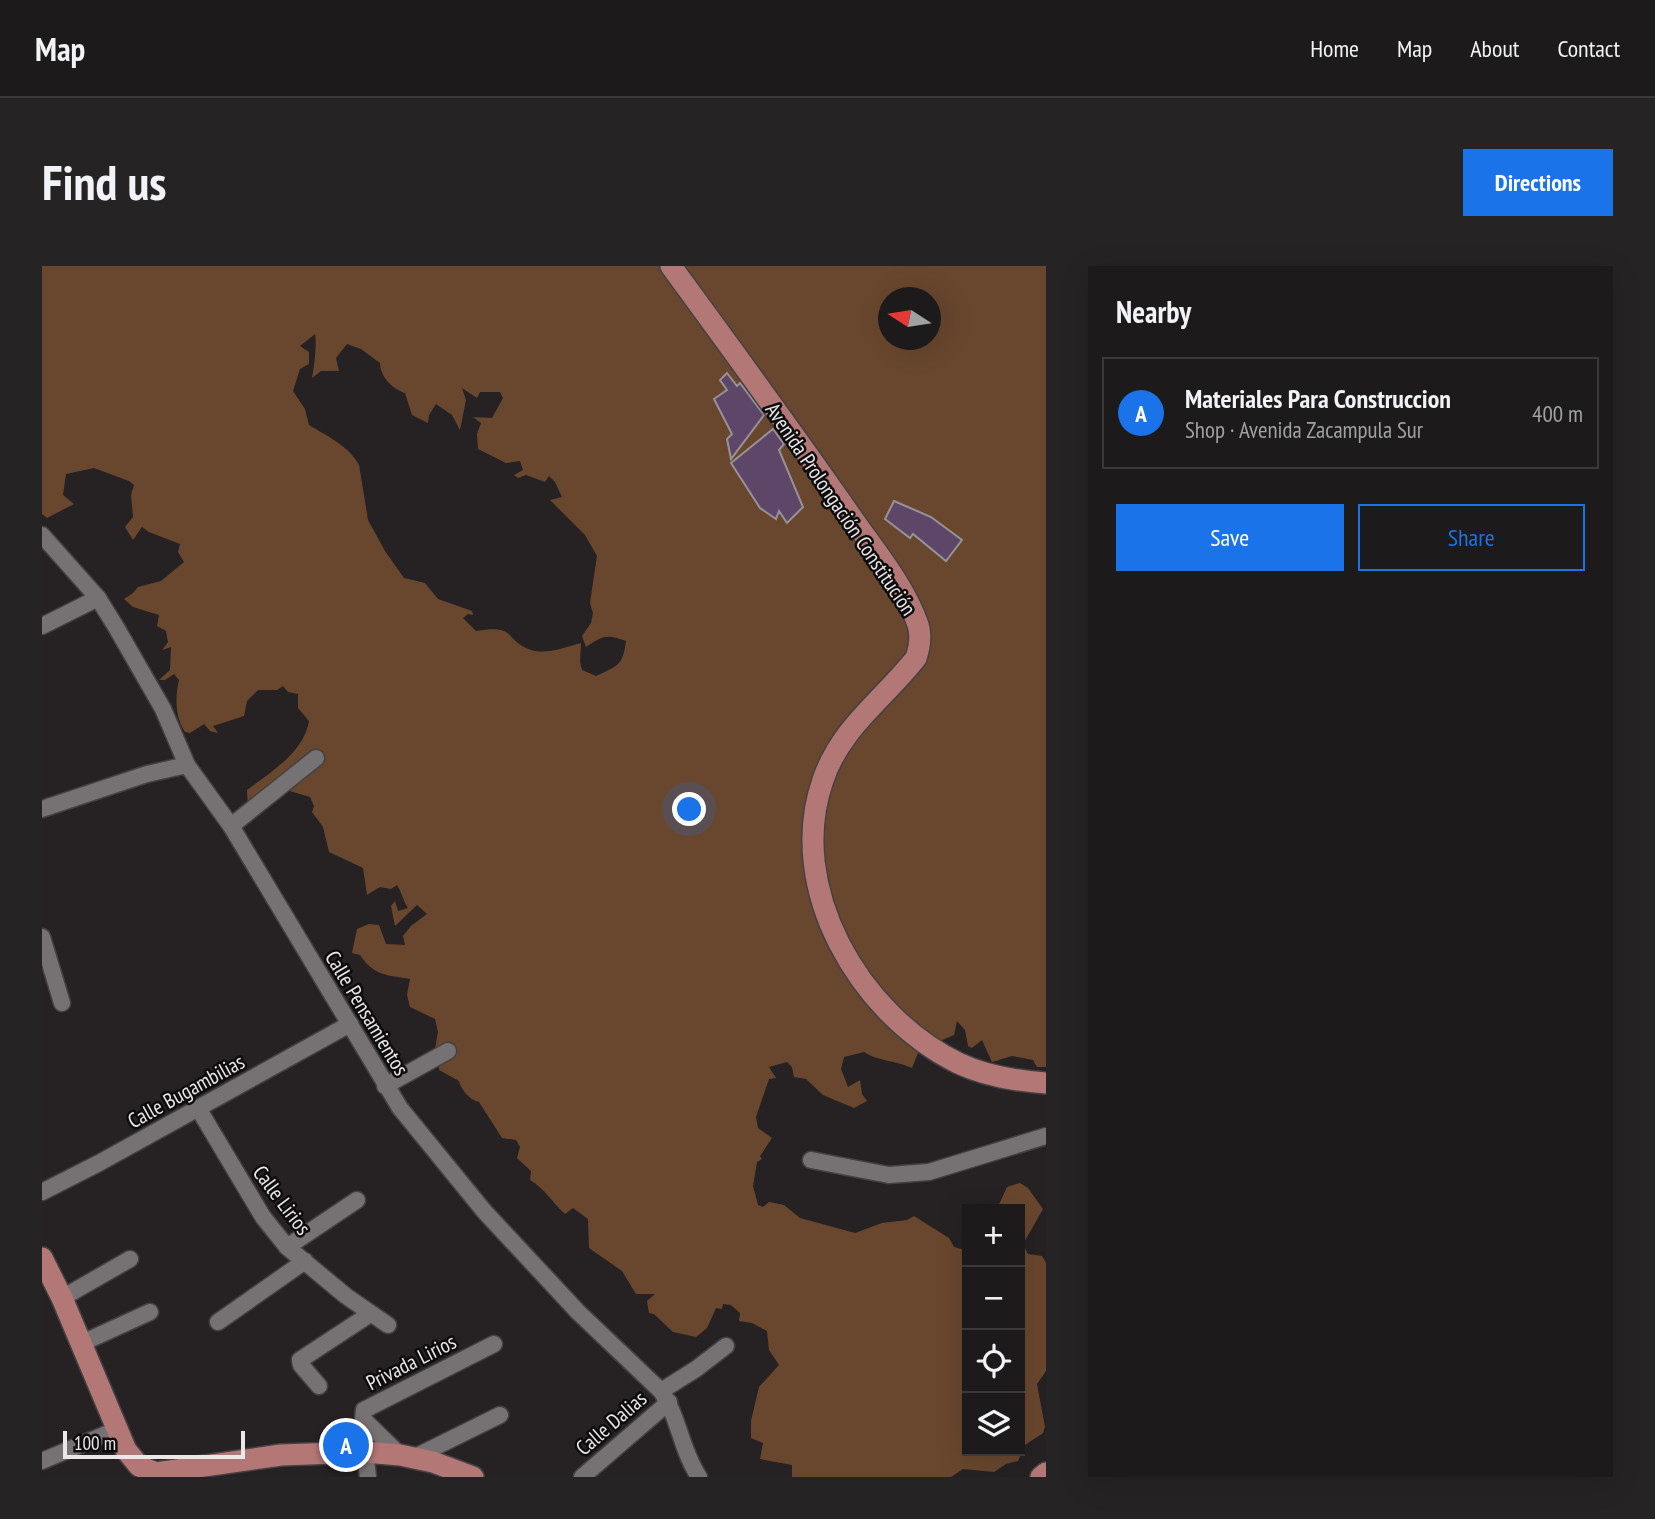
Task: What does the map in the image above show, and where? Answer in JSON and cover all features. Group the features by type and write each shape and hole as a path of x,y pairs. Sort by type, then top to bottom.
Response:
{"main road":[{"name":"Avenida Prolongación Constitución","path":"671,266 882,562 902,593 919,628 916,658 851,728 834,752 819,793 813,827 814,863 822,899 841,945 858,976 875,998 926,1043 971,1069 1021,1082 1046,1083"},
{"path":"42,1258 82,1343 126,1450 139,1472 156,1473 281,1455 365,1452 473,1477"},
{"path":"1041,1477 1046,1473"}],"street":[{"name":"Calle Pensamientos","path":"42,535 98,598 163,709 187,765 232,826 400,1108 484,1211 578,1312 665,1396 684,1450 699,1477"},
{"path":"42,626 98,598"},
{"path":"232,826 316,758"},
{"path":"42,808 147,774 187,765"},
{"path":"42,937 62,1003"},
{"name":"Calle Bugambilias","path":"42,1192 349,1024"},
{"path":"385,1086 448,1051"},
{"name":"Calle Lirios","path":"198,1108 263,1217 287,1247 370,1314 388,1325"},
{"path":"811,1160 889,1175 929,1172 1046,1136"},
{"path":"287,1247 357,1200"},
{"path":"62,1298 130,1259"},
{"path":"218,1322 305,1261"},
{"path":"82,1343 150,1312"},
{"path":"319,1386 301,1365 300,1360 370,1314"},
{"name":"Privada Lirios","path":"420,1463 363,1419 364,1410 494,1344"},
{"name":"Calle Dalias","path":"582,1477 665,1396 726,1346"},
{"path":"420,1463 500,1415"},
{"path":"42,1461 118,1429"},
{"path":"365,1452 368,1477"}],"shaded area":[{"path":"42,266 1046,266 1046,1067 1037,1067 1033,1060 1012,1056 992,1062 982,1040 972,1048 968,1046 965,1030 957,1021 954,1035 942,1040 942,1044 933,1053 918,1053 912,1068 875,1058 864,1052 844,1057 841,1069 848,1087 860,1080 862,1094 867,1101 854,1108 823,1095 806,1079 794,1077 792,1067 787,1062 769,1067 776,1078 769,1079 756,1117 758,1128 772,1138 760,1156 762,1159 757,1162 753,1186 758,1205 763,1207 769,1202 784,1205 800,1218 855,1233 882,1223 907,1220 914,1216 949,1238 954,1247 962,1249 962,1456 1020,1456 1018,1461 1006,1464 994,1472 963,1469 951,1477 792,1477 792,1465 760,1459 763,1443 751,1438 751,1421 759,1387 779,1365 769,1350 767,1331 752,1323 739,1321 740,1313 731,1305 723,1304 722,1309 716,1308 707,1328 696,1337 673,1332 654,1314 649,1313 647,1301 655,1294 636,1294 622,1271 589,1248 588,1219 573,1208 565,1214 530,1180 531,1171 517,1158 520,1147 516,1140 502,1138 479,1102 466,1094 459,1081 439,1070 439,1058 435,1049 438,1032 435,1019 410,1007 407,995 410,979 376,971 360,955 352,953 357,929 369,924 379,925 386,944 405,945 403,936 427,914 417,905 395,926 391,906 395,901 398,911 408,908 397,885 391,889 380,887 367,895 363,868 329,852 323,827 312,812 314,806 310,797 283,789 248,808 247,790 294,752 306,732 309,721 298,708 298,694 288,692 283,686 277,690 258,690 247,701 244,716 213,726 218,733 210,731 204,724 190,733 185,732 177,707 179,680 174,674 165,680 159,680 170,670 171,647 162,650 168,642 166,631 157,626 159,615 133,607 124,599 138,587 161,581 184,562 178,552 180,544 142,527 133,540 125,527 133,517 131,495 134,485 94,468 66,474 63,495 74,504 47,518 42,514","holes":["315,334 312,378 321,371 339,371 336,358 347,344 361,349 380,363 382,373 391,385 405,393 412,415 428,423 429,415 436,404 452,415 460,430 466,400 462,388 477,398 480,392 500,392 503,398 492,418 473,417 481,423 477,434 478,449 506,463 520,461 523,470 514,475 518,478 526,475 545,482 549,476 555,482 562,497 550,500 585,535 597,556 590,603 593,613 591,623 582,636 586,647 605,637 626,641 618,664 596,676 582,670 581,643 543,652 522,646 504,631 476,631 463,618 468,614 473,615 472,611 438,599 425,583 404,578 368,520 359,465 355,458 344,447 309,425 305,409 293,391 300,369 309,364 309,352 300,346"]},
{"path":"1020,1183 1028,1188 1043,1209 1025,1240 1025,1204 999,1204 1007,1187"},
{"path":"1025,1248 1028,1254 1042,1256 1046,1263 1046,1371 1037,1384 1045,1427 1043,1433 1025,1445"}],"building":[{"path":"727,373 737,386 740,383 764,415 731,459 727,439 732,434 714,399 727,390 720,380"},
{"path":"773,429 784,444 779,450 803,507 787,523 779,511 776,519 760,508 731,463"},
{"path":"894,501 931,517 962,540 946,561 913,534 910,538 885,519"}],"place":[{"name":"Materiales Para Construccion","path":"346,1445"}]}
